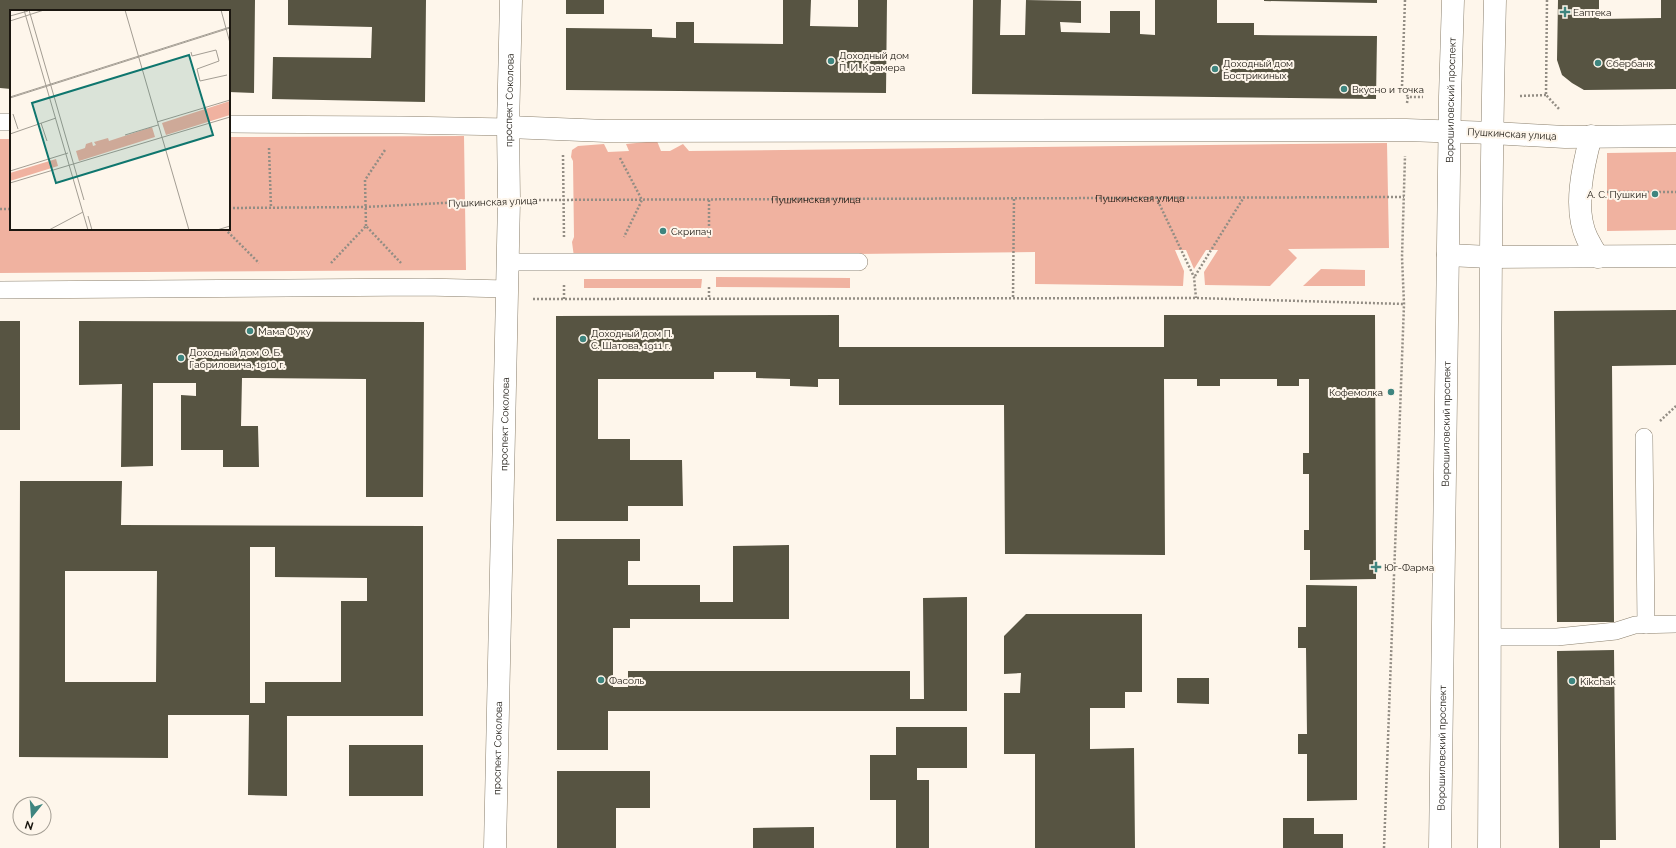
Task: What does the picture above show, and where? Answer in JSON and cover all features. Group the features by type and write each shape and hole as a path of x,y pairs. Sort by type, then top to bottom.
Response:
{"main road":[{"name":"проспект Соколова","path":"495,848 509,200 508,127 511,0"},
{"name":"Ворошиловский проспект","path":"1440,848 1451,130 1450,97 1453,0"},
{"path":"1489,848 1491,637 1490,257 1494,0"},
{"name":"Пушкинская улица","path":"508,127 606,131 1451,130 1565,137 1676,136"},
{"path":"1591,136 1584,164 1580,192 1582,221 1586,237 1598,257"},
{"path":"1448,255 1490,257 1676,256"}],"lane":[{"path":"230,124 508,127"},
{"path":"507,262 859,262"},
{"path":"0,290 425,287 507,294"},
{"path":"1644,436 1646,625"},
{"path":"1491,637 1557,636 1616,631 1635,625 1676,624"}],"path":[{"path":"1384,848 1404,304 1402,257 1408,97 1402,86 1405,0"},
{"path":"1546,95 1548,0"},
{"path":"1408,97 1450,97"},
{"path":"268,124 271,208"},
{"path":"402,125 365,180 366,226 425,287"},
{"path":"563,130 564,299"},
{"path":"606,131 642,200 612,262"},
{"path":"1580,192 1676,192"},
{"path":"1156,197 1194,276 1196,298"},
{"path":"1194,276 1244,197"},
{"name":"Пушкинская улица","path":"230,208 365,207 509,200 1404,197"},
{"path":"1013,297 1014,199"},
{"path":"308,288 366,226"},
{"path":"226,230 283,288"},
{"path":"507,294 564,299 1013,297 1196,298 1404,304"}],"shaded area":[{"path":"464,136 466,270 0,273 0,139 10,139 10,230 230,230 230,137"},
{"path":"657,141 661,151 670,151 683,144 689,151 1387,143 1389,248 1288,249 1297,258 1270,286 1205,285 1204,272 1218,250 1206,250 1194,269 1186,250 1175,250 1184,271 1183,286 1035,284 1035,252 574,257 572,242 574,237 572,150 578,146 604,144 608,152 629,151 626,144"},
{"path":"1676,152 1676,230 1607,231 1607,153"},
{"path":"1321,269 1365,270 1365,286 1303,286"},
{"path":"716,277 850,278 850,288 716,287"},
{"path":"584,279 702,279 701,288 584,288"}],"building":[{"path":"0,0 255,0 254,93 230,92 230,10 10,10 10,89 0,88"},
{"path":"288,0 426,0 425,102 272,99 273,57 371,58 372,27 288,25"},
{"path":"566,0 604,0 604,14 566,14"},
{"path":"783,0 811,0 810,26 858,27 858,0 887,0 886,93 566,90 566,28 652,29 652,37 676,38 676,22 694,22 694,43 783,44"},
{"path":"973,0 1001,0 1000,35 1025,35 1026,0 1081,1 1081,23 1060,22 1061,32 1110,33 1110,11 1140,11 1140,34 1155,35 1155,0 1217,0 1217,23 1254,23 1254,35 1377,36 1376,99 972,94"},
{"path":"1377,0 1377,3 1264,1"},
{"path":"1558,0 1599,0 1599,19 1661,18 1661,0 1676,0 1676,89 1584,90 1572,83 1562,75 1557,60"},
{"path":"1676,310 1676,365 1612,366 1614,622 1557,622 1554,311"},
{"path":"839,315 839,347 1164,347 1164,315 1375,315 1376,579 1310,580 1310,550 1304,550 1304,530 1309,530 1309,474 1303,474 1303,453 1309,453 1309,379 1299,379 1299,386 1277,386 1277,379 1220,379 1220,386 1197,386 1197,379 1164,379 1165,555 1005,554 1004,405 839,405 839,379 818,379 818,387 790,386 790,379 756,378 756,372 714,372 714,379 598,379 598,439 630,439 630,460 682,460 683,506 628,506 628,521 556,521 556,316"},
{"path":"0,321 20,321 20,430 0,430"},
{"path":"79,321 424,322 423,497 366,497 366,379 242,378 241,426 258,426 259,467 223,467 223,450 181,450 181,395 196,396 196,383 153,383 153,466 121,467 122,384 79,385"},
{"path":"20,481 122,481 121,525 423,526 423,716 287,716 287,796 248,795 249,715 168,715 168,758 19,757","holes":["250,547 275,547 275,577 367,578 367,601 341,601 341,682 265,682 265,703 250,703","65,571 157,571 156,682 65,682"]},
{"path":"557,539 640,539 640,561 628,561 628,585 700,585 700,602 733,602 733,546 789,545 789,619 630,619 630,628 613,628 613,687 628,687 628,671 910,671 910,699 924,699 923,598 967,597 967,711 608,711 608,750 557,750"},
{"path":"1306,585 1357,586 1357,800 1307,801 1307,754 1298,754 1298,734 1307,734 1306,648 1298,648 1298,627 1306,627"},
{"path":"1026,614 1142,614 1142,692 1125,692 1125,708 1090,708 1090,749 1134,748 1135,848 1035,848 1035,754 1004,754 1004,693 1020,693 1021,673 1004,674 1004,636"},
{"path":"1614,650 1616,840 1600,840 1600,848 1559,848 1557,651"},
{"path":"1177,678 1209,678 1209,704 1177,703"},
{"path":"896,727 967,727 967,768 917,768 917,780 929,780 929,848 896,848 896,800 870,800 870,755 896,755"},
{"path":"349,745 423,745 423,796 349,796"},
{"path":"557,771 650,771 650,808 616,808 616,848 557,848"},
{"path":"1283,818 1314,818 1314,834 1343,834 1343,848 1283,848"},
{"path":"814,827 814,848 753,848 753,828"}],"place":[{"name":"Еаптека","path":"1565,12"},
{"name":"Доходный дом П. И. Крамера","path":"831,61"},
{"name":"Сбербанк","path":"1598,63"},
{"name":"Доходный дом Бострикиных","path":"1215,69"},
{"name":"Вкусно и точка","path":"1344,89"},
{"name":"А. С. Пушкин","path":"1655,194"},
{"name":"Скрипач","path":"663,231"},
{"name":"Мама Фуку","path":"250,331"},
{"name":"Доходный дом П. С. Шатова, 1911 г.","path":"583,339"},
{"name":"Доходный дом О. Б. Габриловича, 1910 г.","path":"181,358"},
{"name":"Кофемолка","path":"1391,392"},
{"name":"Юг-Фарма","path":"1376,567"},
{"name":"Фасоль","path":"601,680"},
{"name":"Kikchak","path":"1572,681"}]}
